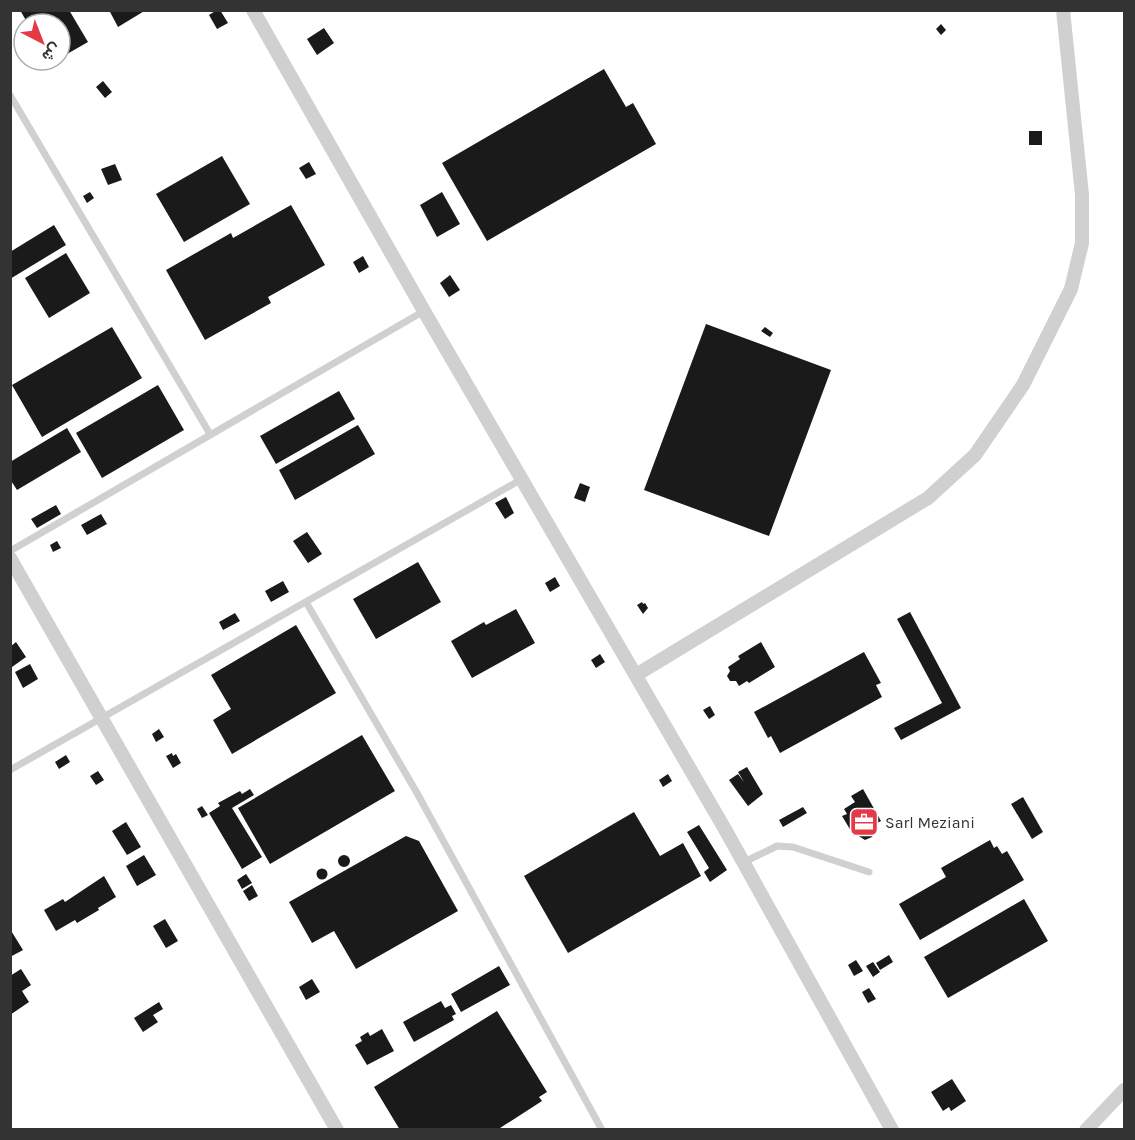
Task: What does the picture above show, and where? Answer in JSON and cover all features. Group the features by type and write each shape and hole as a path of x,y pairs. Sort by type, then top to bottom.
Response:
{"street":[{"path":"253,10 424,311 744,862 892,1130"},
{"path":"636,675 928,498 975,455 1023,385 1071,289 1082,243 1082,195 1063,10"},
{"path":"10,558 338,1130"},
{"path":"1086,1130 1125,1090"}],"lane":[{"path":"10,95 210,434"},
{"path":"10,551 424,311"},
{"path":"10,770 522,479"},
{"path":"306,602 417,793 602,1130"},
{"path":"744,862 777,846 785,846 868,873"}],"building":[{"path":"20,10 69,10 70,12 21,12"},
{"path":"109,10 146,10 118,27"},
{"path":"220,10 228,23 217,29 209,15"},
{"path":"72,15 88,42 72,51"},
{"path":"941,24 946,30 941,35 936,29"},
{"path":"324,28 334,43 317,55 307,39"},
{"path":"604,69 626,107 633,103 656,144 487,241 442,163"},
{"path":"103,81 112,92 105,98 96,87"},
{"path":"1029,131 1042,131 1042,145 1029,145"},
{"path":"222,156 250,204 184,242 156,194"},
{"path":"309,162 316,174 306,179 299,168"},
{"path":"115,164 122,180 108,185 101,169"},
{"path":"90,192 94,198 87,203 83,196"},
{"path":"442,192 460,224 437,237 420,205"},
{"path":"291,205 325,265 268,297 271,303 205,340 166,270 231,233 233,238"},
{"path":"54,225 66,245 10,279 10,252"},
{"path":"66,253 90,293 49,318 25,278"},
{"path":"363,256 369,267 359,273 353,262"},
{"path":"450,275 460,290 449,297 440,283"},
{"path":"706,324 831,370 769,536 644,490"},
{"path":"112,327 142,378 42,437 12,385"},
{"path":"765,327 773,333 770,337 761,331"},
{"path":"158,385 184,430 102,478 76,433"},
{"path":"339,391 355,419 276,464 260,436"},
{"path":"358,425 375,454 295,500 279,470"},
{"path":"67,428 81,452 17,490 10,479 10,462"},
{"path":"580,483 590,487 585,502 574,498"},
{"path":"506,497 514,513 505,519 495,503"},
{"path":"56,505 61,514 37,528 31,519"},
{"path":"101,514 107,524 87,535 81,525"},
{"path":"307,532 322,554 308,563 293,541"},
{"path":"57,541 61,548 53,552 50,545"},
{"path":"418,562 441,602 376,639 353,599"},
{"path":"555,577 560,586 550,592 545,583"},
{"path":"283,581 289,592 271,602 265,591"},
{"path":"642,602 648,608 643,614 637,605"},
{"path":"516,609 535,643 472,678 451,641 484,622 486,625"},
{"path":"910,612 961,708 901,740 894,728 942,703 897,619"},
{"path":"235,613 240,621 223,630 219,622"},
{"path":"296,625 336,693 232,754 213,720 231,709 211,675"},
{"path":"16,642 26,657 12,667 10,647"},
{"path":"761,642 775,667 749,683 747,681 739,686 736,681 730,681 727,676 730,671 728,667 740,659 738,656"},
{"path":"864,652 881,683 876,685 882,697 780,753 771,736 768,738 754,712"},
{"path":"600,654 605,662 596,668 591,660"},
{"path":"30,664 38,679 23,688 15,672"},
{"path":"710,706 715,715 709,719 703,710"},
{"path":"159,729 164,737 156,742 152,734"},
{"path":"362,735 395,791 270,864 238,808"},
{"path":"172,753 173,756 176,754 181,763 173,768 166,756"},
{"path":"66,755 70,762 59,769 55,762"},
{"path":"747,767 763,794 748,806 729,780 738,774 744,782 738,772"},
{"path":"98,771 104,780 96,785 90,776"},
{"path":"668,774 672,781 663,787 659,780"},
{"path":"250,789 254,795 232,808 262,857 242,869 209,813 220,806 218,803 240,791 242,794"},
{"path":"863,789 881,821 874,825 875,830 872,837 865,840 857,835 854,836 842,816 847,814 844,809 855,802 851,796"},
{"path":"1023,797 1043,832 1032,839 1011,804"},
{"path":"202,806 208,815 202,818 197,809"},
{"path":"803,807 807,813 783,827 779,820"},
{"path":"634,812 660,856 683,843 701,876 568,953 524,876"},
{"path":"126,822 141,847 127,855 112,831"},
{"path":"699,825 727,870 710,882 704,872 709,868 687,832"},
{"path":"406,836 419,841 458,911 356,969 334,931 312,943 289,902"},
{"path":"990,840 994,848 997,846 1002,854 1007,851 1024,880 920,940 899,904 946,877 941,868"},
{"path":"144,855 156,875 137,886 126,866"},
{"path":"346,855 350,861 346,867 342,867 338,859"},
{"path":"322,869 326,870 326,878 322,879 318,878 317,874 318,870"},
{"path":"246,874 252,883 242,889 237,880"},
{"path":"104,876 116,897 77,923 75,920 56,931 44,910 63,899 65,902"},
{"path":"252,885 258,896 249,901 243,891"},
{"path":"1024,899 1048,941 948,998 924,957"},
{"path":"165,919 178,941 166,948 153,926"},
{"path":"10,929 23,950 10,957"},
{"path":"889,955 893,962 880,970 876,963"},
{"path":"856,960 863,971 854,976 848,965"},
{"path":"873,962 880,972 873,977 866,966"},
{"path":"499,966 510,985 461,1012 451,994"},
{"path":"21,969 31,985 22,991 29,1002 10,1015 10,976"},
{"path":"312,979 320,992 306,1000 299,987"},
{"path":"869,988 876,999 868,1003 862,992"},
{"path":"441,1001 445,1008 451,1005 456,1014 452,1016 454,1020 414,1042 403,1022"},
{"path":"159,1002 163,1009 153,1015 158,1022 143,1032 134,1018"},
{"path":"497,1011 547,1092 539,1097 542,1101 497,1130 400,1130 374,1087"},
{"path":"382,1029 394,1051 367,1065 355,1045 362,1041 360,1037 368,1032 370,1036"},
{"path":"952,1079 966,1101 951,1111 949,1107 943,1111 931,1092"}],"place":[{"name":"Sarl Meziani","path":"864,822"}]}
